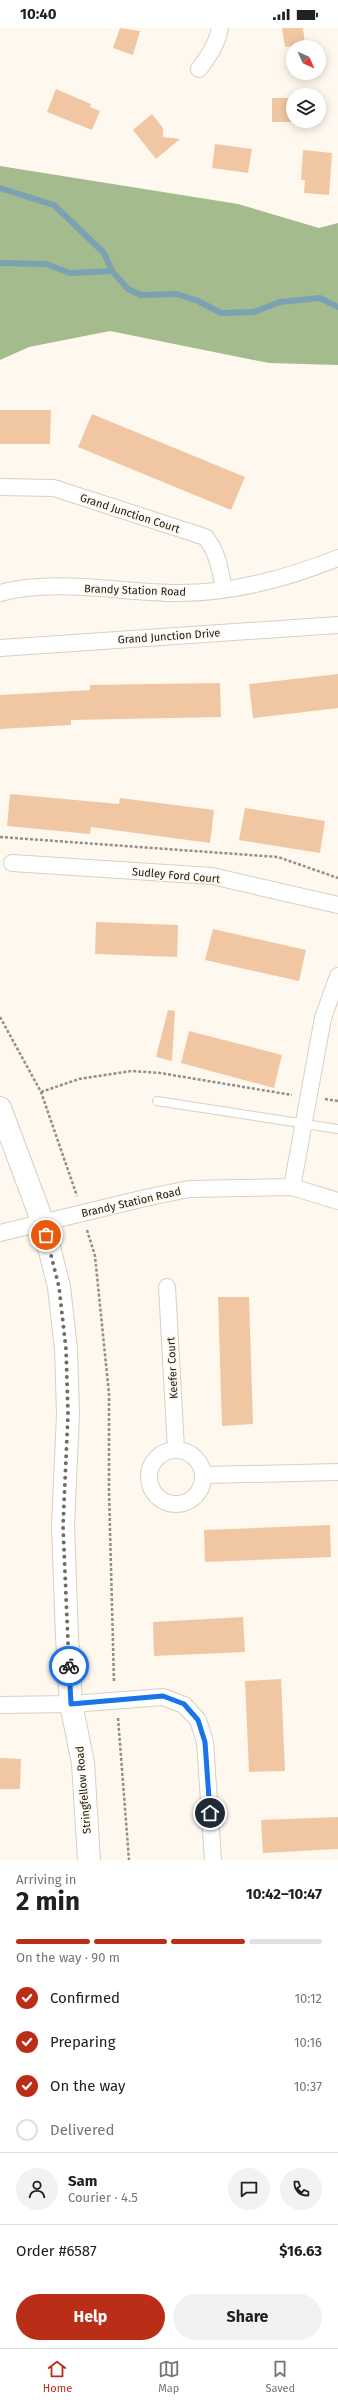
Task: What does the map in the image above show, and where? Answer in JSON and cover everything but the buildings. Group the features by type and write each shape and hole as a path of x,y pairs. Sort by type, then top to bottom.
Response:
{"main road":[{"name":"Stringfellow Road","path":"0,1108 43,1223 59,1287 66,1349 68,1414 63,1526 71,1704 83,1763 89,1860"}],"street":[{"path":"200,69 212,50 220,28"},
{"name":"Grand Junction Court","path":"0,487 54,488 205,537 212,545 219,562 224,589"},
{"name":"Brandy Station Road","path":"0,593 63,586 180,593 224,589 280,579 338,558"},
{"name":"Grand Junction Drive","path":"0,648 338,625"},
{"name":"Sudley Ford Court","path":"12,863 212,876 338,905"},
{"path":"292,1187 323,1018 338,976"},
{"name":"Brandy Station Road","path":"0,1233 145,1198 189,1189 292,1187 338,1201"},
{"name":"Keefer Court","path":"167,1287 176,1449"},
{"path":"176,1449 189,1452 198,1462 204,1475 202,1488 195,1497 182,1503 169,1504 158,1498 151,1489 148,1476 152,1464 161,1454 176,1449"},
{"path":"204,1475 338,1472"},
{"path":"0,1705 71,1704 163,1696 184,1704 198,1720 205,1742 213,1860"}],"lane":[{"path":"157,1101 338,1130"}],"path":[{"path":"0,837 278,857 338,878"},
{"path":"0,1017 41,1092 95,1256 109,1394 109,1491 116,1700 123,1763 129,1860"},
{"path":"41,1092 78,1079 132,1071 160,1073 299,1096"}],"green space":[{"path":"0,166 238,204 319,228 338,223 338,365 269,363 110,331 29,347 0,360"}],"waterway":[{"path":"0,188 54,205 104,253 112,271 128,289 141,295 177,294 198,301 221,313 254,312 280,302 320,298 338,307"},
{"path":"0,263 46,264 70,273 112,271"}],"way so far":[{"path":"46,1235 59,1287 66,1349 68,1414 63,1526 69,1666"}],"route":[{"path":"69,1666 71,1704 163,1696 184,1704 198,1720 205,1742 210,1813"}]}
